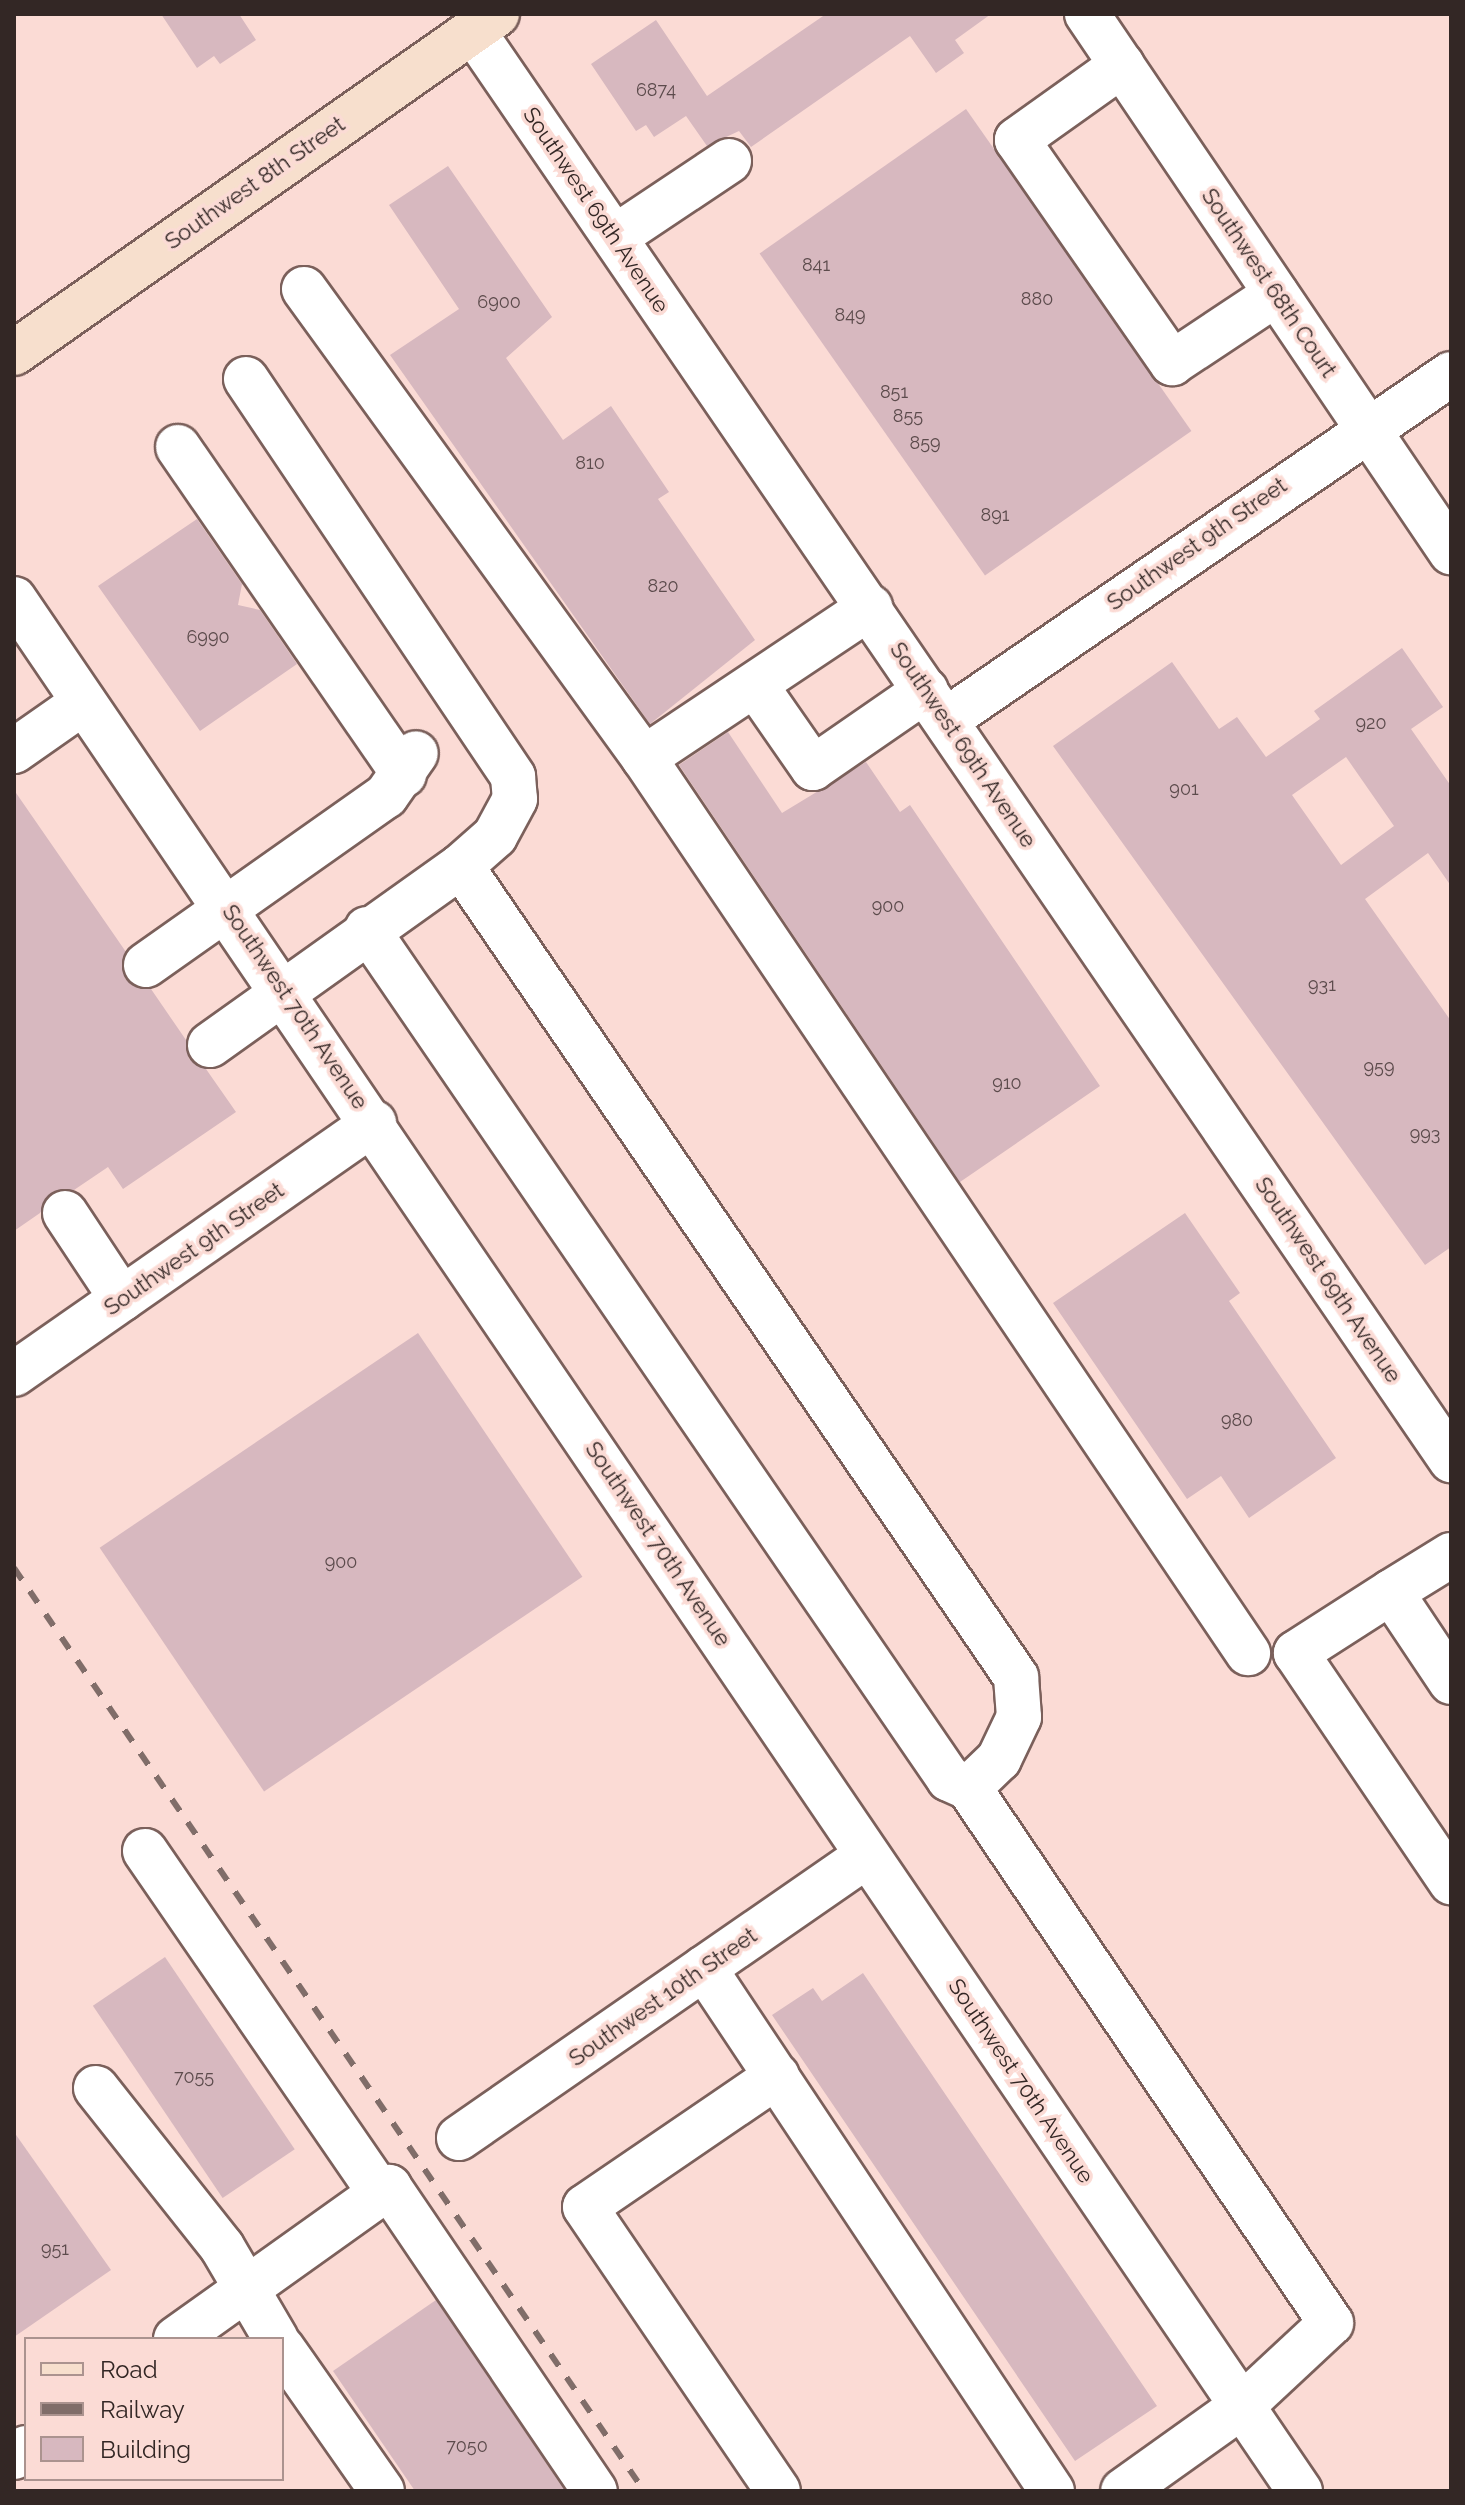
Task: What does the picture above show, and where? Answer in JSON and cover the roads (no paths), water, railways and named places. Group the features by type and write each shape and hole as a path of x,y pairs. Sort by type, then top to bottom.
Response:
{"main road":[{"name":"Southwest 8th Street","path":"14,353 485,22"}],"street":[{"name":"Southwest 68th Court","path":"1087,14 1451,552"},
{"name":"Southwest 69th Avenue","path":"485,22 615,237 1449,1453"},
{"path":"1122,65 1017,140 1172,363 1276,294"},
{"path":"615,237 729,161"},
{"path":"304,289 644,758 1248,1653"},
{"name":"Southwest 9th Street","path":"756,686 813,768 936,705 1451,374"},
{"path":"210,1045 286,994 367,929 461,866 495,836 515,799 513,777 246,379"},
{"path":"146,965 386,796 410,764 178,447"},
{"name":"Southwest 70th Avenue","path":"14,599 374,1123 867,1856 1300,2491"},
{"path":"644,758 870,607"},
{"path":"14,751 84,702"},
{"path":"461,866 1016,1677 1019,1717 999,1759 969,1788"},
{"path":"367,929 949,1779 969,1788 1331,2323 1242,2406 1123,2491"},
{"name":"Southwest 9th Street","path":"16,1369 374,1123"},
{"path":"65,1213 122,1299"},
{"path":"1451,1555 1296,1653 1451,1882"},
{"path":"1391,1592 1451,1682"},
{"path":"145,1851 595,2491"},
{"name":"Southwest 10th Street","path":"459,2138 867,1856"},
{"path":"704,1968 1052,2491"},
{"path":"777,2076 585,2207 778,2491"},
{"path":"96,2088 222,2247 275,2337"},
{"path":"179,2337 385,2190"},
{"path":"284,2351 382,2491"}],"railway":[{"path":"14,1568 644,2491"}]}
